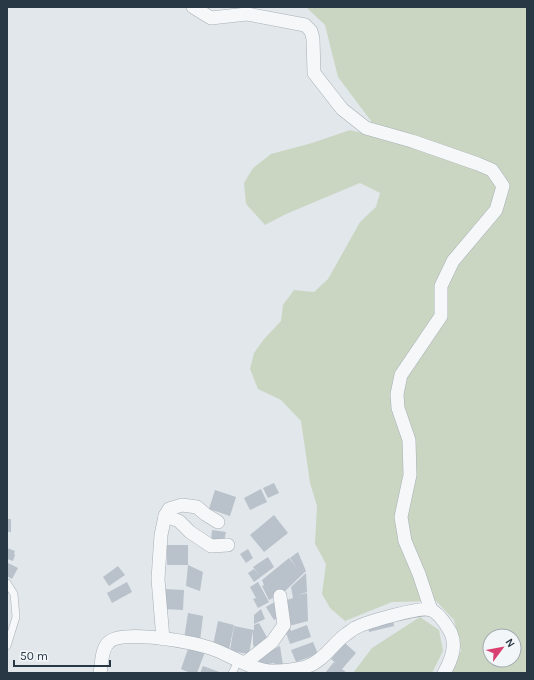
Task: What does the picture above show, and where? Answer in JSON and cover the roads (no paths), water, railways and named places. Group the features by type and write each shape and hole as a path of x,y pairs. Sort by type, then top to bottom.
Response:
{"street":[{"path":"193,7 211,18 247,14 306,25 311,30 313,39 314,74 342,109 366,128 412,141 492,170 503,186 496,210 453,261 441,286 441,316 400,375 398,388 398,408 409,440 410,475 401,517 405,541 419,574 431,610"},
{"path":"163,639 158,579 161,535 165,516 169,509 182,505 197,506 205,514 218,522"},
{"path":"165,516 179,521 190,532 211,546 228,545"},
{"path":"242,661 272,642 282,630 284,625 280,596"},
{"path":"100,673 103,651 109,642 117,637 130,636 192,643 212,648 256,668 275,672 309,666 322,657 344,636 356,628 421,608 431,610 439,616 451,633 454,646 450,663 444,673"}],"lane":[{"path":"7,583 14,594 16,617 7,646"},
{"path":"232,673 242,661"}]}
